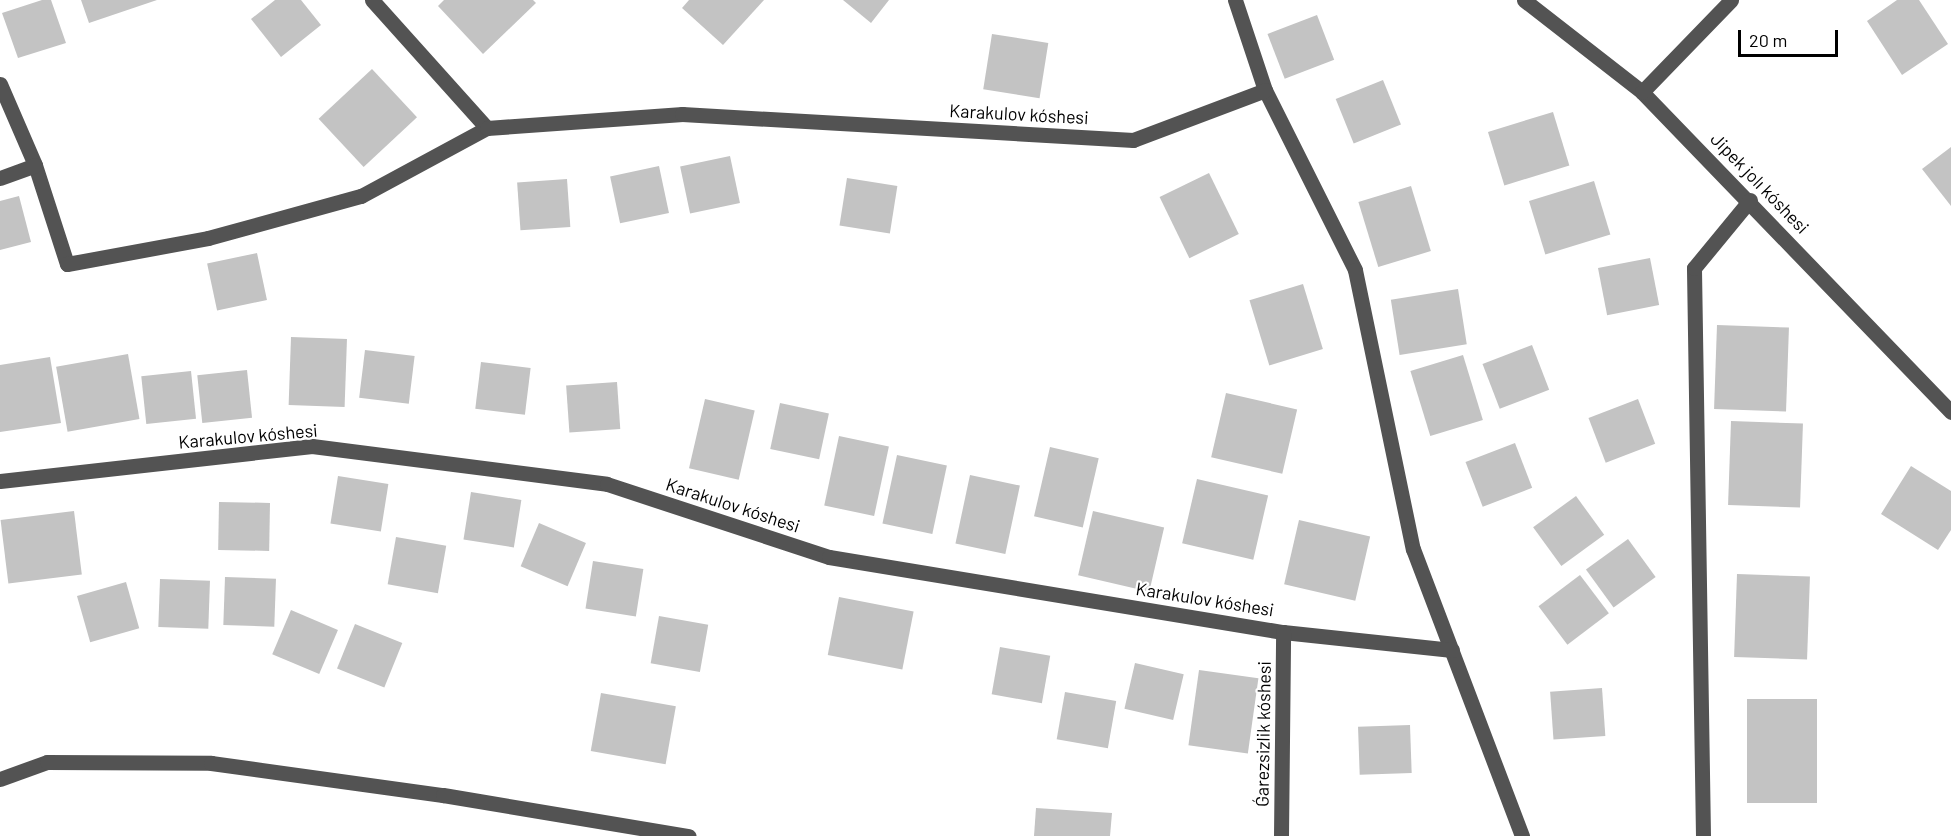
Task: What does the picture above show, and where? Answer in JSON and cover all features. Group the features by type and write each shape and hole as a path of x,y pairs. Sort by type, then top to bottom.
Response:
{"street":[{"path":"372,0 487,128"},
{"path":"1235,0 1265,90 1355,270 1413,549 1522,836"},
{"name":"Jipek jolı kóshesi","path":"1524,0 1642,92 1750,200 1951,412"},
{"path":"1642,92 1731,0"},
{"path":"0,84 35,165 0,178"},
{"name":"Karakulov kóshesi","path":"35,165 68,264 208,238 360,196 487,128 682,114 1133,140 1265,90"},
{"path":"1703,836 1694,268 1750,200"},
{"name":"Karakulov kóshesi","path":"0,481 312,446 607,484 829,557 1283,632 1452,650"},
{"name":"Ǵarezsizlik kóshesi","path":"1281,836 1283,632"},
{"path":"0,779 47,762 211,763 443,795 689,836"}],"building":[{"path":"42,0 51,0 66,43 18,58 2,13"},
{"path":"81,0 157,0 89,23"},
{"path":"275,0 301,0 321,25 281,57 251,19"},
{"path":"444,0 533,0 536,3 483,54 438,6"},
{"path":"689,0 764,0 723,45 682,8"},
{"path":"843,0 889,0 871,23"},
{"path":"1897,0 1919,0 1948,44 1902,75 1867,21"},
{"path":"1317,15 1334,60 1285,79 1268,34"},
{"path":"992,34 1048,43 1040,98 983,89"},
{"path":"372,69 417,117 364,167 319,119"},
{"path":"1383,80 1401,125 1354,144 1336,99"},
{"path":"1553,112 1569,166 1504,185 1488,132"},
{"path":"1951,147 1951,206 1922,169"},
{"path":"730,156 740,203 690,214 680,167"},
{"path":"659,166 669,213 620,223 610,176"},
{"path":"1209,173 1239,234 1189,258 1160,197"},
{"path":"847,178 897,186 890,233 839,225"},
{"path":"567,179 570,227 520,230 517,182"},
{"path":"1594,181 1610,235 1545,254 1529,201"},
{"path":"1411,186 1431,251 1378,267 1358,202"},
{"path":"19,196 31,242 0,250 0,201"},
{"path":"257,253 267,300 217,311 207,264"},
{"path":"1650,258 1659,305 1607,315 1598,268"},
{"path":"1303,284 1323,349 1269,365 1249,300"},
{"path":"1458,289 1467,344 1400,355 1391,300"},
{"path":"1717,325 1789,328 1786,411 1714,409"},
{"path":"291,337 347,339 345,407 289,405"},
{"path":"1532,345 1549,390 1500,409 1483,364"},
{"path":"365,350 415,356 409,404 359,398"},
{"path":"128,354 139,419 68,432 56,367"},
{"path":"1463,355 1483,420 1430,436 1410,371"},
{"path":"50,357 61,423 0,432 0,365"},
{"path":"481,362 531,368 525,415 475,409"},
{"path":"247,370 252,418 202,423 197,375"},
{"path":"191,371 196,419 146,424 141,376"},
{"path":"617,382 620,429 569,432 566,386"},
{"path":"1226,393 1297,409 1282,474 1211,457"},
{"path":"705,399 755,410 739,480 689,468"},
{"path":"1638,399 1655,444 1606,463 1589,418"},
{"path":"780,403 829,413 819,459 770,449"},
{"path":"1731,421 1803,424 1800,507 1728,505"},
{"path":"839,436 889,447 874,516 824,505"},
{"path":"1515,443 1532,488 1483,507 1466,462"},
{"path":"1050,447 1099,458 1083,527 1034,516"},
{"path":"897,455 947,466 932,534 882,523"},
{"path":"1911,466 1951,491 1951,530 1938,550 1881,514"},
{"path":"970,475 1020,486 1005,554 955,543"},
{"path":"338,476 388,484 381,531 330,523"},
{"path":"1197,479 1268,495 1253,560 1182,543"},
{"path":"471,492 521,500 514,547 463,539"},
{"path":"1576,496 1604,535 1561,566 1533,527"},
{"path":"219,502 270,503 269,551 218,550"},
{"path":"74,511 82,575 8,584 1,520"},
{"path":"1093,511 1164,527 1149,592 1078,575"},
{"path":"1299,520 1370,536 1355,601 1284,584"},
{"path":"539,523 586,543 568,586 521,566"},
{"path":"396,537 446,546 438,593 388,584"},
{"path":"1628,539 1656,577 1614,608 1586,570"},
{"path":"593,561 643,569 636,616 585,608"},
{"path":"1737,574 1810,577 1807,659 1734,657"},
{"path":"1580,575 1609,613 1567,645 1538,606"},
{"path":"225,577 276,579 274,627 223,625"},
{"path":"160,579 210,581 208,629 158,627"},
{"path":"126,582 139,628 90,642 77,596"},
{"path":"839,597 914,612 902,669 828,655"},
{"path":"291,610 338,630 319,674 272,654"},
{"path":"659,616 708,625 700,672 651,663"},
{"path":"355,624 402,643 384,688 337,669"},
{"path":"1000,647 1050,656 1042,703 992,694"},
{"path":"1135,663 1184,674 1173,720 1124,709"},
{"path":"1199,670 1258,678 1248,754 1188,745"},
{"path":"1602,688 1605,736 1553,740 1550,692"},
{"path":"1065,692 1116,701 1108,748 1057,739"},
{"path":"601,693 676,706 666,764 591,751"},
{"path":"1747,699 1817,699 1817,803 1747,803"},
{"path":"1410,725 1412,773 1360,775 1358,727"},
{"path":"1036,808 1112,813 1110,836 1034,836"}]}
